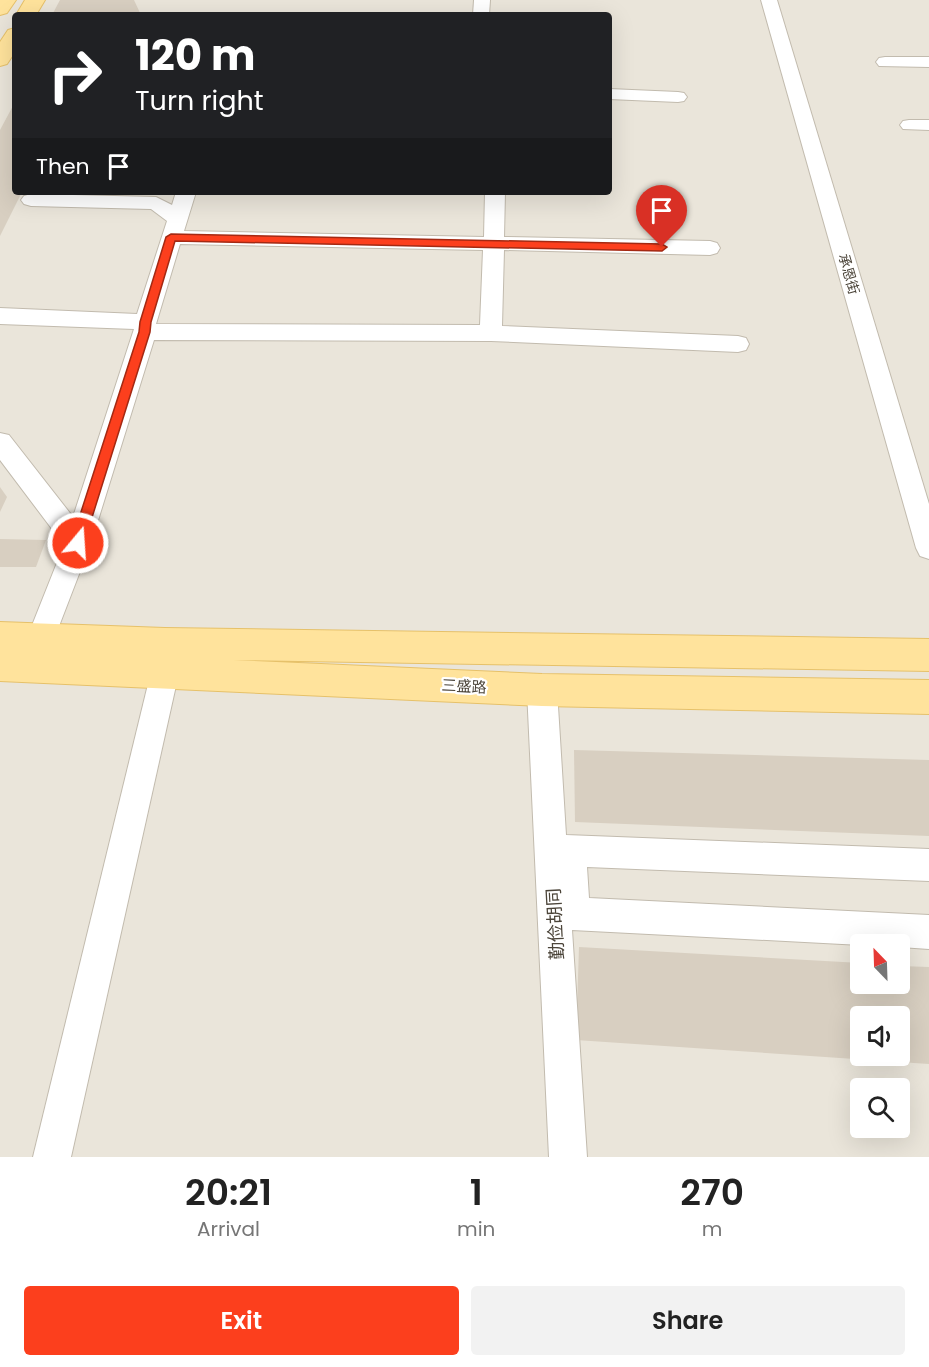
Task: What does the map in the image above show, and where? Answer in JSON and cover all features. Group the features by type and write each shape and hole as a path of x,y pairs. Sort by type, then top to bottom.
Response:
{"main road":[{"path":"0,9 6,0"},
{"path":"0,60 12,39"},
{"path":"0,637 165,643 929,655"},
{"name":"三盛路","path":"0,665 542,690 929,697"}],"street":[{"name":"承恩街","path":"769,0 928,539"},
{"path":"885,62 929,62"},
{"path":"612,94 678,96"},
{"path":"909,125 929,125"},
{"path":"41,638 78,543 185,195"},
{"path":"491,333 495,195"},
{"path":"31,200 156,203 174,228"},
{"path":"174,228 495,243 710,248"},
{"path":"0,316 145,327 491,333 738,344"},
{"path":"0,442 78,543"},
{"path":"52,1157 165,672"},
{"name":"勤俭胡同","path":"542,690 568,1157"},
{"path":"929,865 570,850 573,914 929,933"}],"shaded area":[{"path":"0,0 929,0 929,1157 0,1157"}],"building":[{"path":"60,0 134,0 140,12 54,12"},
{"path":"12,108 12,195 20,195 0,236 0,130"},
{"path":"0,487 7,497 0,512"},
{"path":"0,539 46,540 36,567 0,567"},
{"path":"574,750 929,760 929,836 575,822"},
{"path":"579,947 850,962 850,994 910,994 910,966 929,967 929,1064 910,1063 910,1006 850,1006 850,1059 576,1040"}],"route":[{"path":"78,543 145,332 145,322 171,237 662,247"}]}
